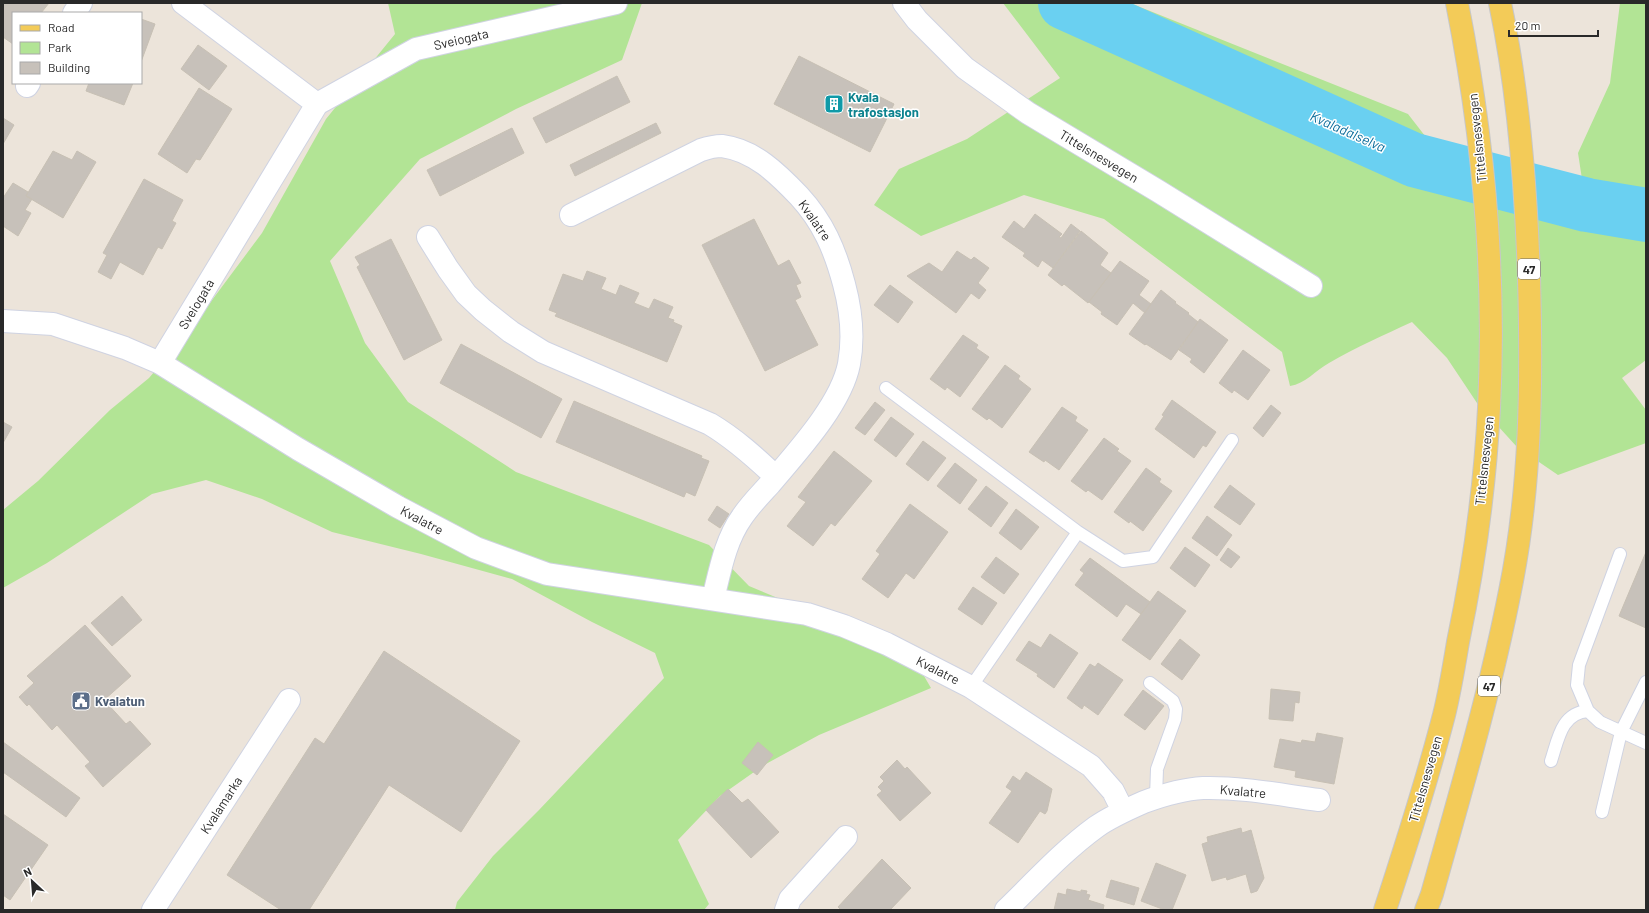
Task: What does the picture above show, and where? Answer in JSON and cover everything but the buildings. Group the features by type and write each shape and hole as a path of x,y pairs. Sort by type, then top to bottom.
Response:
{"main road":[{"name":"Tittelsnesvegen","path":"1385,910 1444,714 1471,582 1489,409 1490,317 1486,234 1478,139 1466,48 1457,3"},
{"name":"47","path":"1426,910 1432,894 1481,720 1511,589 1525,499 1531,411 1528,232 1520,140 1508,41 1500,3"}],"street":[{"path":"75,12 81,3"},
{"path":"184,3 317,104"},
{"name":"Sveiogata","path":"160,363 317,104 416,49 616,3"},
{"name":"Tittelsnesvegen","path":"904,3 917,20 965,68 1028,113 1158,191 1311,286"},
{"name":"Kvalatre","path":"571,214 701,150 720,146 742,151 761,162 777,175 810,208 822,225 832,245 841,273 851,319 852,341 850,359 841,388 827,413 742,517 729,538 713,599"},
{"path":"428,237 448,270 466,294 483,310 511,332 543,352 710,424 729,435 746,448 776,477"},
{"path":"3,321 53,324 125,348 160,363"},
{"name":"Kvalatre","path":"160,363 292,445 392,504 476,548 547,574 808,614 844,626 887,644 971,687 1091,766 1113,791 1123,811"},
{"name":"Kvalamarka","path":"153,910 289,700"},
{"name":"Kvalatre","path":"1006,910 1067,851 1096,827 1123,811 1156,798 1178,791 1203,788 1233,789 1319,800"},
{"path":"786,910 790,899 846,837"}],"lane":[{"path":"886,388 1078,532 1123,560 1153,557 1232,440"},
{"path":"971,687 1078,532"},
{"path":"1620,554 1579,665 1577,685 1588,711 1600,722 1646,743"},
{"path":"1602,812 1622,732 1646,682"},
{"path":"1150,683 1173,701 1176,709 1175,720 1158,769 1156,798"},
{"path":"1551,761 1562,727 1568,719 1581,711 1588,711"}],"green space":[{"path":"388,3 642,3 622,60 516,109 420,159 330,261 365,343 408,402 516,472 709,545 749,586 838,623 917,664 931,688 819,735 764,765 720,796 678,840 709,904 704,910 455,910 457,902 493,856 539,810 664,678 655,653 592,622 512,579 332,532 262,499 206,480 152,494 47,563 3,588 3,510 38,481 110,410 149,378 189,331 262,233 326,119 395,34"},
{"path":"1003,3 1130,3 1408,114 1453,172 1586,205 1578,153 1610,83 1620,3 1646,3 1646,360 1622,378 1646,410 1646,443 1558,475 1517,447 1477,403 1447,358 1412,322 1349,352 1324,366 1301,383 1290,386 1282,352 1104,219 1024,195 921,236 874,205 899,169 967,139 1060,78"}],"waterway":[{"name":"Kvaladalselva","path":"1065,3 1414,160 1587,205 1646,215"}],"place":[{"name":"Kvala trafostasjon","path":"834,104"},
{"name":"Kvalatun","path":"81,701"}]}
